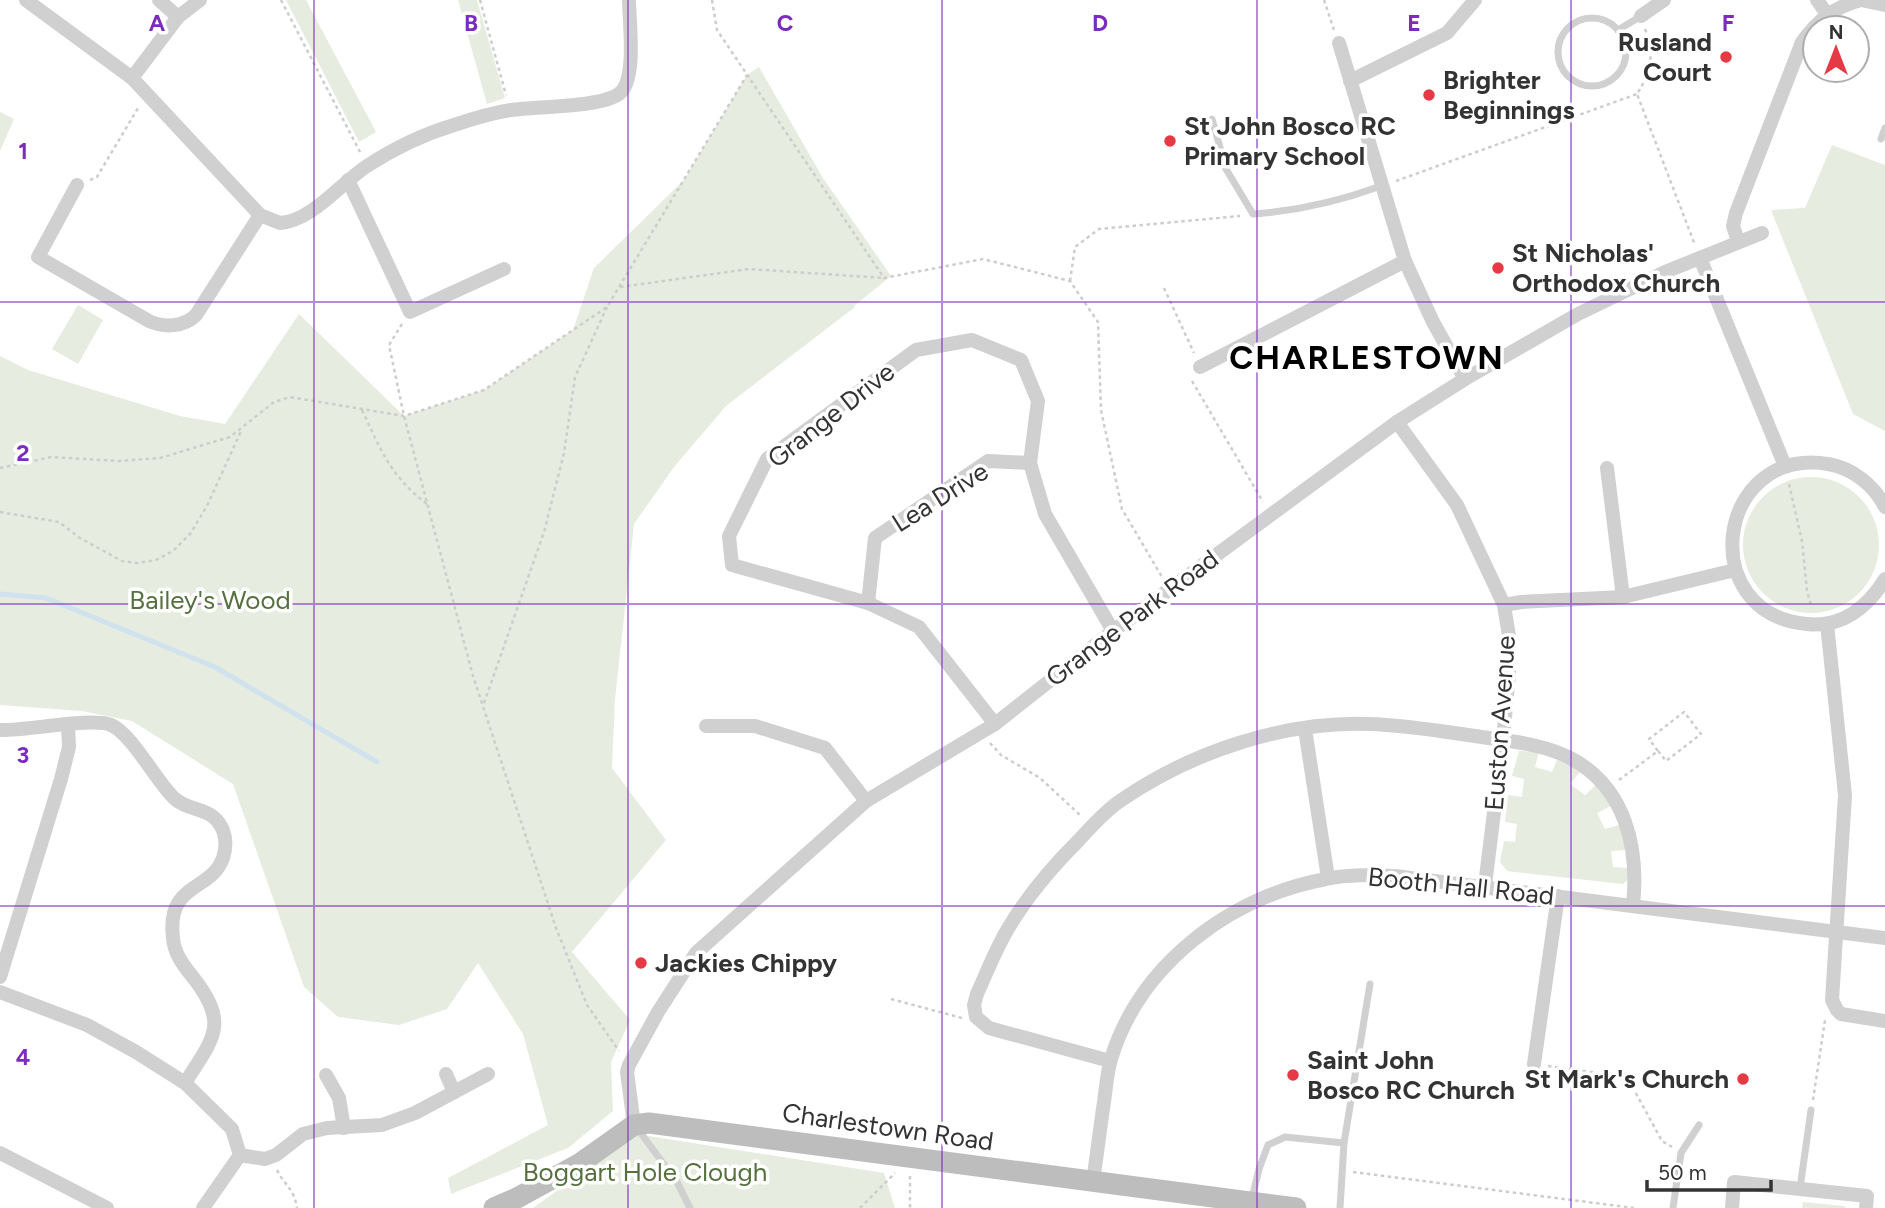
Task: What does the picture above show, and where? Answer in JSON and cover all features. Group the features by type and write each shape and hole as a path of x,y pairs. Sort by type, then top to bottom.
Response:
{"street":[{"path":"26,0 132,78 260,215 280,223 303,217 367,166 453,125 510,110 608,100 622,92 630,76 629,0"},
{"path":"159,0 178,18"},
{"path":"132,78 178,18 200,0"},
{"path":"1350,81 1447,33 1475,0"},
{"path":"1640,17 1664,0"},
{"path":"1817,0 1827,14 1842,5 1861,0 1885,5"},
{"path":"1339,43 1405,261 1433,322 1465,379"},
{"path":"1738,242 1733,226 1735,213 1801,45"},
{"path":"348,180 410,312 504,269"},
{"path":"77,185 38,257 149,321 161,325 187,322 196,315 260,215"},
{"name":"Grange Park Road","path":"629,1065 658,1012 696,953 866,801 995,724 1113,631 1397,422 1578,314 1700,257 1762,233"},
{"path":"1700,257 1785,466"},
{"path":"1200,367 1405,261"},
{"name":"Grange Drive","path":"995,724 919,627 867,603 732,565 729,536 767,458 916,350 972,340 1021,360 1038,401 1030,463 1045,514 1113,631"},
{"name":"Euston Avenue","path":"1397,422 1457,505 1504,605 1509,636 1509,673 1485,885"},
{"name":"Lea Drive","path":"867,603 875,538 988,461 1030,463"},
{"path":"1885,507 1869,485 1844,468 1815,462 1785,466 1756,484 1740,507 1732,535 1735,570 1744,588 1763,608 1775,616 1798,624 1822,624 1849,616 1874,597 1885,579"},
{"path":"1607,468 1623,597"},
{"path":"1504,605 1623,597 1735,570"},
{"path":"1822,624 1845,795 1833,1006 1842,1014 1885,1021"},
{"path":"0,730 97,723 113,726 130,741 172,796 190,808 212,814 222,826 226,840 223,860 176,905 172,923 173,942 177,953 211,1002 216,1015 214,1033 185,1083"},
{"path":"1110,1061 989,1028 976,1017 974,1006 977,994 1008,929 1040,883 1091,827 1118,802 1154,779 1202,757 1252,740 1305,729 1367,724 1403,726 1545,748 1572,759 1608,789 1625,816 1630,836 1635,886 1633,905"},
{"path":"0,977 61,779 69,747 68,726"},
{"path":"706,726 755,726 825,748 866,801"},
{"path":"1305,729 1328,878"},
{"name":"Booth Hall Road","path":"1093,1181 1110,1061 1128,1019 1142,995 1168,963 1216,922 1275,892 1328,878 1395,876 1485,885 1885,938"},
{"path":"1534,1065 1558,895"},
{"path":"0,992 87,1025 185,1083 232,1129 240,1155"},
{"path":"494,1208 579,1164 634,1125 627,1072 629,1065"},
{"path":"446,1074 454,1092"},
{"path":"240,1155 265,1159 303,1134 327,1128 382,1125 415,1113 488,1074"},
{"path":"327,1075 339,1098 344,1128"},
{"name":"Charlestown Road","path":"634,1125 649,1123 1296,1208"},
{"path":"0,1153 107,1208"},
{"path":"203,1208 240,1155"},
{"path":"1732,1208 1734,1182 1867,1196 1866,1208"}],"lane":[{"path":"1618,30 1640,17"},
{"path":"1599,19 1618,30 1626,51 1619,73 1610,81 1588,86 1568,77 1561,68 1558,57 1562,36 1568,27 1578,21 1599,19"},
{"path":"1212,119 1226,169 1253,214 1281,212 1356,195 1381,186"},
{"path":"1881,139 1885,128"},
{"path":"1340,1208 1344,1143 1370,984"},
{"path":"1800,1189 1811,1110"},
{"path":"634,1125 677,1182 690,1208"},
{"path":"1673,1208 1681,1153 1699,1125"},
{"path":"1251,1202 1268,1145 1284,1137 1344,1143"}],"path":[{"path":"281,0 367,166"},
{"path":"480,0 510,110"},
{"path":"712,0 717,30 884,278"},
{"path":"1324,0 1339,43"},
{"path":"1381,186 1637,94 1646,79 1652,60 1647,30 1640,17"},
{"path":"483,706 544,533 564,453 575,377 607,307 747,75"},
{"path":"77,185 97,177 146,94"},
{"path":"1637,94 1700,257"},
{"path":"1070,281 1075,247 1099,229 1253,214"},
{"path":"620,287 749,269 884,278 983,260 1070,281 1098,322 1101,410 1122,509 1169,589"},
{"path":"1164,288 1200,367 1187,374 1270,514"},
{"path":"0,468 51,457 119,461 160,458 230,437 274,401 290,397 404,416 484,390 607,307"},
{"path":"410,312 389,345 404,416 483,706 555,928 587,1006 629,1065"},
{"path":"362,410 389,466 407,489 427,504"},
{"path":"0,512 58,522 80,538 122,561 137,563 156,560 173,551 190,534 207,506 243,426"},
{"path":"1785,466 1802,541 1807,591 1822,624"},
{"path":"1684,712 1701,734 1665,761 1658,751 1648,739 1684,712"},
{"path":"981,733 1001,755 1040,778 1091,827"},
{"path":"1608,789 1658,751"},
{"path":"891,999 962,1018 976,1017"},
{"path":"1811,1110 1824,1023 1833,1006"},
{"path":"1534,1065 1627,1077 1662,1141 1681,1153"},
{"path":"273,1156 280,1177 295,1196 297,1208"},
{"path":"860,1208 909,1159"},
{"path":"909,1159 910,1208"},
{"path":"1342,1170 1634,1208"}],"green space":[{"path":"286,0 306,0 376,132 359,142"},
{"path":"458,0 477,0 505,98 487,104"},
{"name":"Bailey's Wood","path":"759,67 823,178 891,276 726,406 674,467 634,524 615,700 612,768 666,840 572,952 630,1020 611,1062 613,1111 568,1148 451,1194 448,1178 548,1125 523,1034 478,963 447,1009 399,1025 338,1017 304,987 233,784 132,721 82,711 0,705 0,356 28,370 180,416 225,424 299,314 404,416 484,390 573,330 594,268 684,180 747,75"},
{"path":"0,112 14,119 0,151"},
{"path":"1832,145 1885,165 1885,431 1853,414 1771,210 1805,208"},
{"path":"78,305 103,320 78,364 52,349"},
{"path":"1811,477 1837,482 1859,497 1874,519 1879,545 1874,571 1859,593 1837,608 1811,613 1785,608 1763,593 1748,571 1743,545 1748,519 1763,497 1785,482"},
{"path":"1519,751 1539,752 1535,767 1552,772 1558,757 1580,772 1570,784 1585,795 1596,785 1613,805 1597,813 1605,829 1622,824 1626,850 1611,851 1613,867 1628,868 1628,880 1623,884 1507,871 1500,862 1504,841 1515,842 1517,824 1505,822 1508,795 1522,797 1524,779 1512,776"},
{"name":"Boggart Hole Clough","path":"636,1134 884,1173 895,1208 533,1208"},
{"path":"1803,1202 1844,1206 1846,1208 1802,1208"}],"waterway":[{"path":"0,594 46,598 215,667 377,762"}],"place":[{"name":"Rusland Court","path":"1726,57"},
{"name":"Brighter Beginnings","path":"1429,95"},
{"name":"St John Bosco RC Primary School","path":"1170,141"},
{"name":"St Nicholas' Orthodox Church","path":"1498,268"},
{"name":"Jackies Chippy","path":"641,963"},
{"name":"Saint John Bosco RC Church","path":"1293,1075"},
{"name":"St Mark's Church","path":"1743,1079"}],"district":[{"name":"CHARLESTOWN","path":"1367,357"}]}
